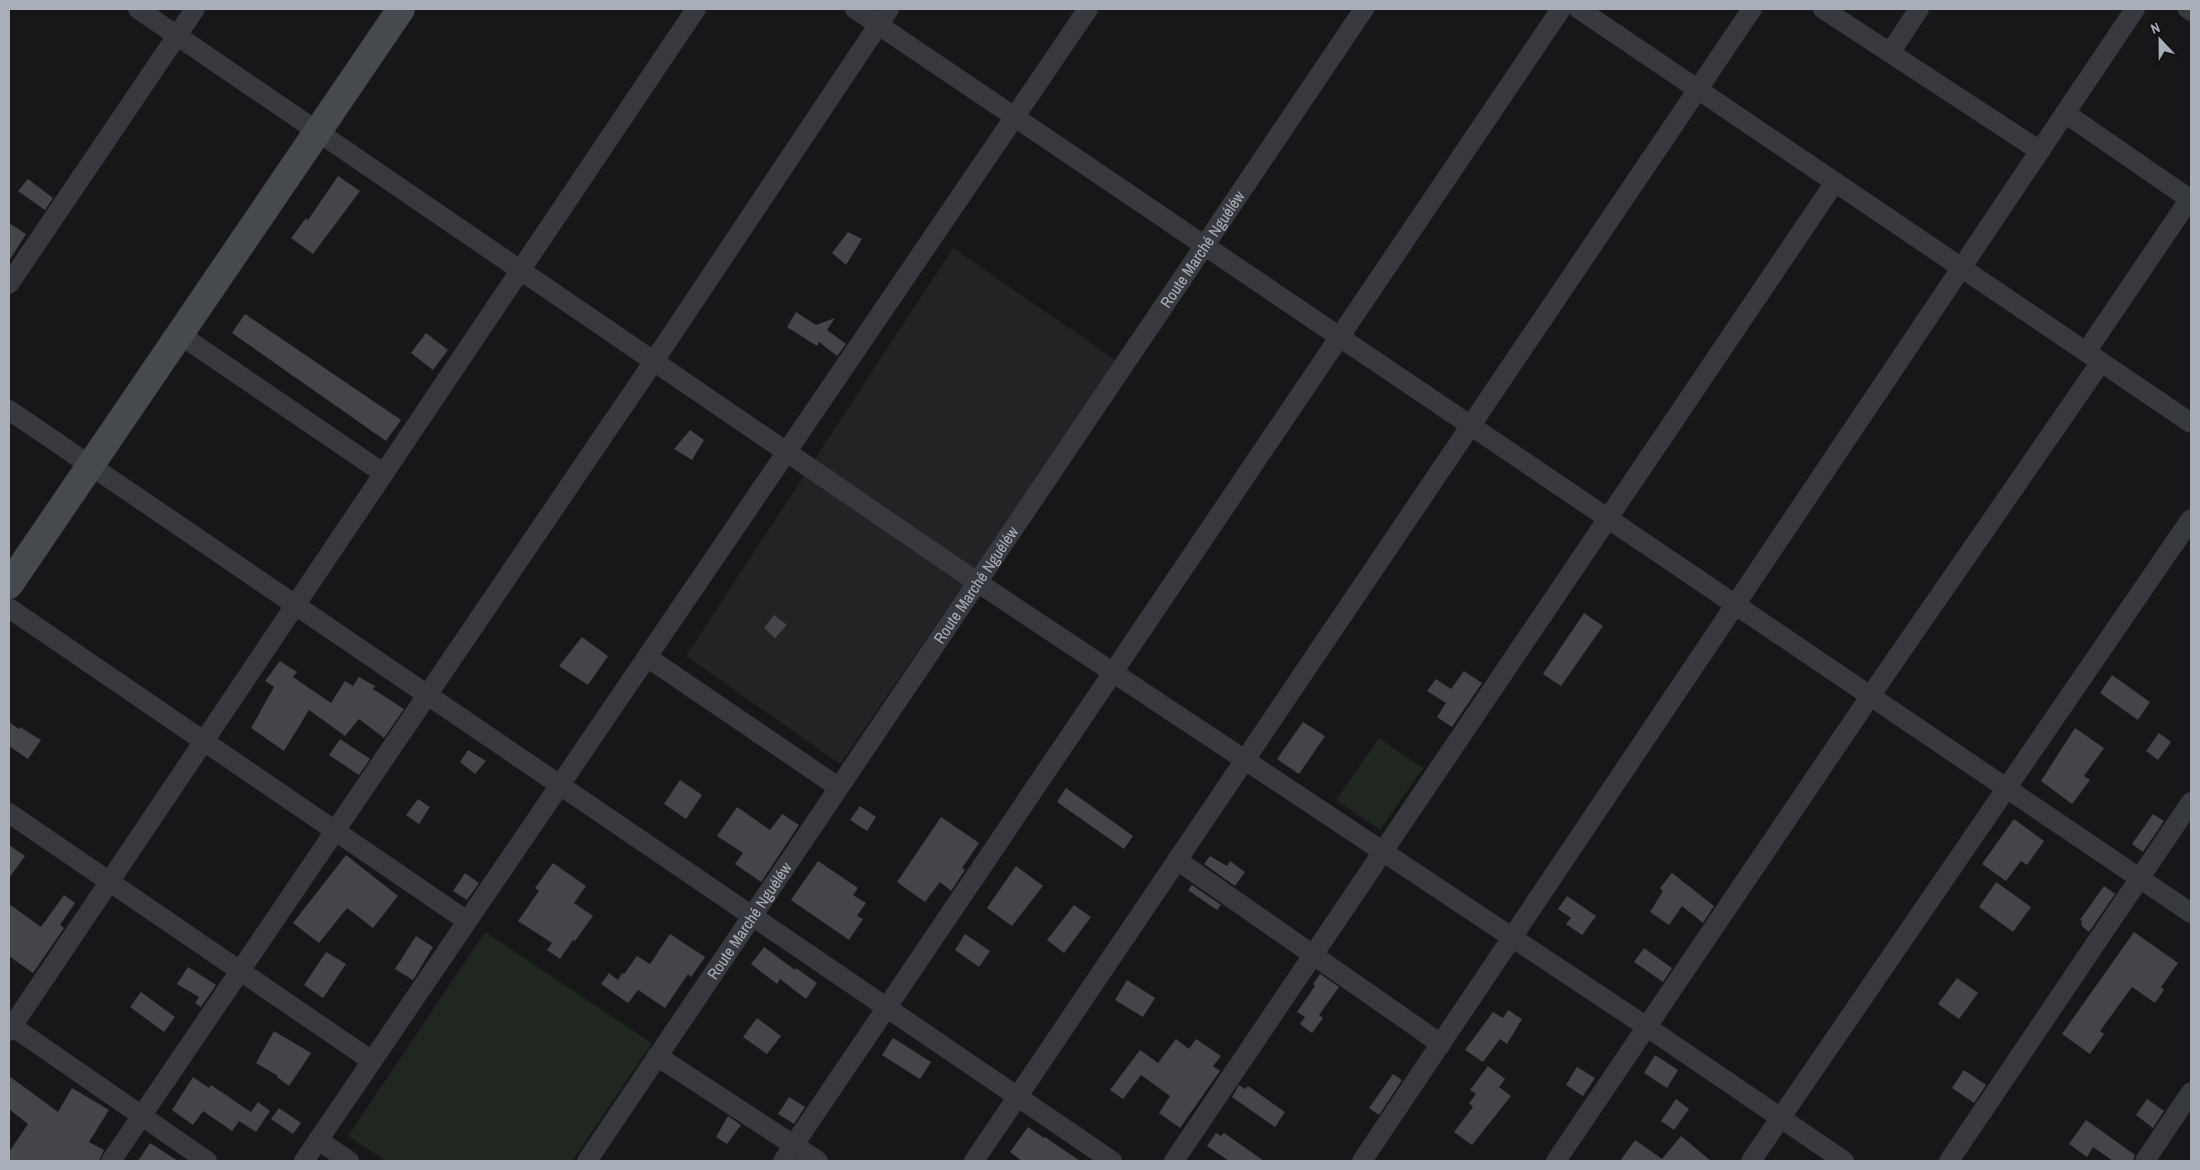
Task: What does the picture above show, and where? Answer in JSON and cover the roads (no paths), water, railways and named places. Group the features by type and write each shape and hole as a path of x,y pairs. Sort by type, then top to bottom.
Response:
{"main road":[{"path":"9,585 401,9"}],"street":[{"path":"138,9 977,582 1844,1161"},
{"path":"9,284 195,9"},
{"path":"207,1161 10,1027 696,9"},
{"path":"855,9 884,17 1014,117 1871,695 2191,914"},
{"path":"304,1161 1088,9"},
{"name":"Route Marché Nguéléw","path":"587,1161 1364,9"},
{"path":"788,1153 1561,9"},
{"path":"1578,9 2191,423"},
{"path":"974,1161 1752,9"},
{"path":"1823,9 2040,151"},
{"path":"1890,53 1919,9"},
{"path":"1362,1161 2135,9"},
{"path":"111,1161 428,696 884,17"},
{"path":"1556,1161 1871,695 2094,357 2191,199 2065,113"},
{"path":"1174,1161 1835,182"},
{"path":"179,334 384,473"},
{"path":"9,410 1112,1161"},
{"path":"1751,1161 2191,519"},
{"path":"9,608 467,922"},
{"path":"647,657 838,787"},
{"path":"1949,1161 2191,802"},
{"path":"9,813 372,1061"},
{"path":"1177,860 1441,1044"},
{"path":"657,1056 788,1153 818,1161"},
{"path":"2145,1161 2191,1092"},
{"path":"318,1140 349,1161"}]}
